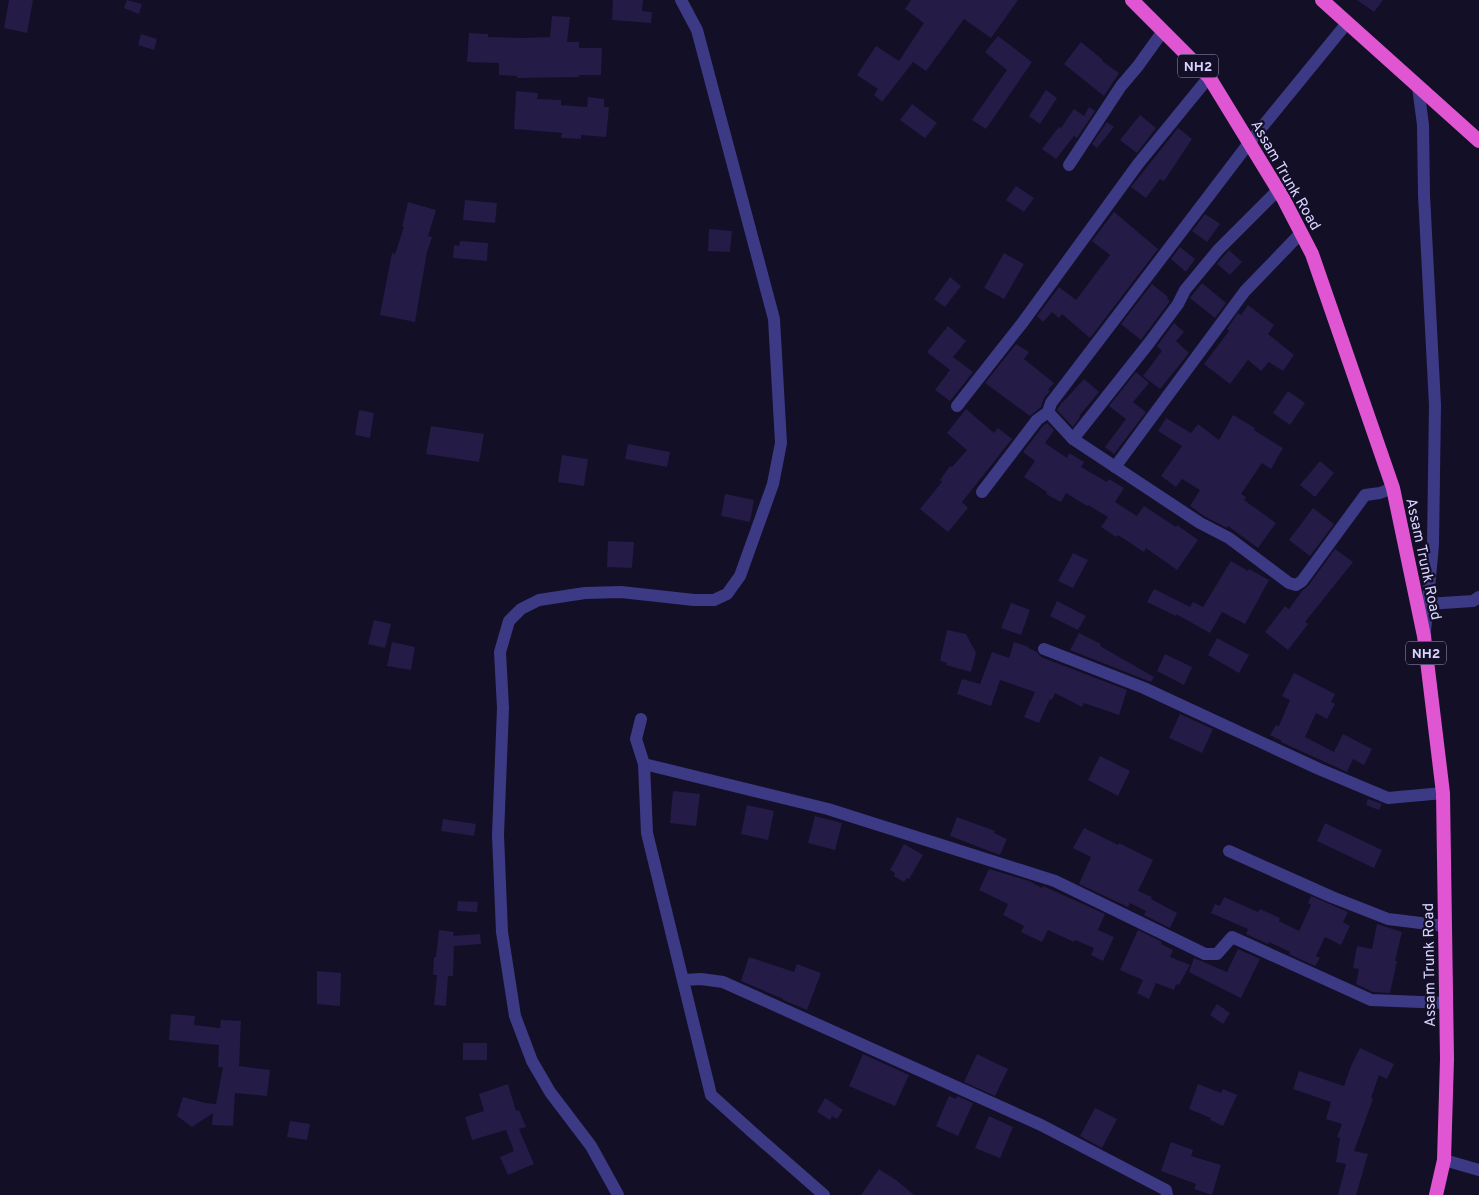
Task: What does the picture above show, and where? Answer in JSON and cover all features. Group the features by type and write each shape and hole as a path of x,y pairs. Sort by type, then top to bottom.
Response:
{"highway":[{"name":"Assam Trunk Road","path":"1132,0 1209,77 1278,190 1301,233 1312,254 1393,488 1424,636 1443,793 1447,1059 1444,1160 1436,1195"},
{"path":"1322,0 1479,141"}],"street":[{"path":"618,1195 591,1146 550,1092 532,1061 515,1016 502,932 498,835 503,708 500,652 509,621 521,609 539,600 585,593 621,592 694,600 714,600 727,594 740,576 773,484 781,443 774,319 696,30 681,0"},
{"path":"982,492 1037,420 1048,412 1051,403 1249,143 1347,23"},
{"path":"1068,165 1122,86 1163,31"},
{"path":"957,406 1024,322 1138,164 1209,77"},
{"path":"1418,87 1423,125 1424,195 1435,405 1433,545 1424,636"},
{"path":"1073,439 1149,343 1178,304 1185,290 1218,250 1278,190"},
{"path":"1115,467 1245,291 1301,233"},
{"path":"1048,412 1073,439 1200,523 1229,538 1289,583 1296,586 1302,581 1366,495 1380,493 1393,488"},
{"path":"1428,604 1473,601 1479,598"},
{"path":"1044,649 1144,688 1319,770 1388,798 1443,793"},
{"path":"641,719 636,739 644,764 647,833 712,1095 750,1132 824,1195"},
{"path":"644,764 828,809 1055,881 1205,954 1217,954 1232,937 1371,1000 1446,1002"},
{"path":"1228,851 1332,897 1388,919 1445,926"},
{"path":"683,980 701,979 723,982 1041,1125 1166,1190 1168,1195"},
{"path":"1444,1160 1479,1170"}],"building":[{"path":"9,0 33,0 27,33 4,28"},
{"path":"127,0 142,4 139,14 124,8"},
{"path":"613,0 643,0 642,11 652,12 651,23 612,20"},
{"path":"911,0 1018,0 991,38 964,19 926,71 913,62 882,102 874,95 878,89 857,75 876,46 899,61 924,23 905,9"},
{"path":"1357,0 1383,0 1374,12"},
{"path":"552,16 570,17 567,42 579,42 579,48 602,48 601,75 517,78 517,76 499,75 499,63 467,62 469,33 488,34 488,37 550,37"},
{"path":"141,34 157,39 154,50 138,45"},
{"path":"998,36 1032,62 986,129 972,120 1007,70 985,52"},
{"path":"1081,42 1119,73 1104,96 1064,64"},
{"path":"1046,90 1057,98 1040,124 1029,116"},
{"path":"516,91 538,93 537,99 561,100 561,105 587,107 588,97 604,99 604,107 609,107 606,137 581,135 581,139 561,138 562,133 514,129"},
{"path":"912,104 937,123 925,138 900,120"},
{"path":"1089,107 1095,111 1077,138 1074,136 1056,159 1042,149 1059,127 1061,128 1074,109 1084,116"},
{"path":"1140,115 1156,128 1137,153 1120,140"},
{"path":"1107,122 1114,127 1097,148 1092,144"},
{"path":"1178,128 1192,139 1164,181 1160,179 1146,198 1131,187"},
{"path":"1016,186 1034,198 1024,212 1006,200"},
{"path":"465,200 497,203 495,223 463,220"},
{"path":"408,202 436,210 428,236 432,237 427,252 415,322 380,315 392,253 395,254 404,227 402,227"},
{"path":"1114,212 1158,249 1090,338 1062,314 1059,318 1052,312 1043,322 1037,316 1059,287 1076,300 1110,255 1092,241"},
{"path":"1205,214 1220,224 1207,242 1192,231"},
{"path":"709,229 732,231 730,252 708,251"},
{"path":"460,241 488,243 487,261 453,258 454,245 459,246"},
{"path":"1180,247 1195,259 1186,272 1171,259"},
{"path":"1229,250 1242,262 1230,275 1217,264"},
{"path":"1004,253 1024,264 1004,299 984,288"},
{"path":"950,277 961,286 945,307 934,299"},
{"path":"1202,283 1226,303 1215,318 1190,298"},
{"path":"1152,284 1168,297 1167,299 1170,301 1141,340 1121,324"},
{"path":"1248,305 1274,325 1268,334 1294,355 1283,371 1269,362 1261,371 1248,360 1230,384 1204,364 1229,331 1227,329 1238,313 1241,315"},
{"path":"1174,323 1184,332 1176,341 1189,353 1160,389 1143,376 1162,351 1157,346"},
{"path":"948,326 966,341 953,357 973,372 950,401 935,390 950,370 927,352"},
{"path":"1016,344 1029,352 1024,359 1054,383 1048,390 1050,391 1044,398 1041,407 1030,416 985,383"},
{"path":"1136,372 1149,383 1133,402 1146,412 1114,454 1105,447 1126,419 1109,406"},
{"path":"1084,379 1099,392 1079,416 1073,427 1057,410"},
{"path":"1288,391 1305,403 1290,425 1273,413"},
{"path":"966,409 994,433 998,428 1012,439 962,502 968,508 948,532 920,509 942,482 940,480 950,466 952,467 967,450 947,433"},
{"path":"359,410 374,413 370,438 355,435"},
{"path":"1233,415 1283,448 1271,469 1262,463 1241,494 1246,497 1244,500 1276,523 1258,548 1228,526 1227,528 1204,516 1190,506 1200,490 1182,479 1176,487 1161,476 1182,446 1158,431 1166,418 1191,433 1198,424 1219,440"},
{"path":"1047,423 1054,430 1045,443 1067,458 1069,453 1084,462 1081,467 1107,482 1109,479 1124,488 1115,502 1137,516 1144,506 1176,527 1177,525 1198,540 1177,570 1146,548 1144,552 1118,535 1116,537 1101,527 1108,517 1066,493 1061,502 1046,494 1047,492 1024,477 1035,461 1023,452"},
{"path":"431,426 484,434 479,462 426,454"},
{"path":"628,444 670,452 667,467 625,459"},
{"path":"562,455 588,459 584,486 558,482"},
{"path":"1320,461 1334,473 1315,497 1300,485"},
{"path":"725,494 754,500 750,522 721,516"},
{"path":"1313,508 1334,524 1310,556 1289,540"},
{"path":"608,541 634,542 632,568 607,567"},
{"path":"1335,549 1353,562 1305,622 1308,624 1288,650 1265,632 1285,606 1289,609"},
{"path":"1073,553 1088,560 1073,588 1058,581"},
{"path":"1231,561 1269,580 1245,624 1222,612 1210,633 1176,614 1176,616 1147,602 1154,589 1190,607 1193,602 1203,607"},
{"path":"1057,601 1086,616 1078,630 1050,616"},
{"path":"1011,603 1030,610 1021,635 1001,628"},
{"path":"374,620 391,624 385,648 368,644"},
{"path":"947,630 966,634 976,653 971,672 946,665 947,663 940,661"},
{"path":"1079,633 1101,644 1100,646 1154,677 1151,682 1070,650"},
{"path":"1217,638 1249,655 1239,673 1208,655"},
{"path":"392,642 415,647 411,670 387,666"},
{"path":"1014,642 1029,647 1041,657 1127,690 1119,715 1084,703 1082,707 1055,693 1052,700 1050,699 1039,723 1024,717 1035,692 1000,680 991,706 957,694 962,679 980,684 992,652 1009,658"},
{"path":"1165,654 1192,667 1184,685 1157,671"},
{"path":"1294,673 1335,694 1331,702 1335,704 1327,719 1316,713 1305,737 1334,752 1343,734 1372,749 1364,765 1353,759 1347,772 1281,742 1270,735 1276,725 1279,726 1290,700 1282,696"},
{"path":"1180,714 1213,729 1202,753 1169,738"},
{"path":"1100,756 1130,771 1118,796 1088,780"},
{"path":"673,791 700,794 696,826 670,823"},
{"path":"1368,799 1382,804 1379,810 1366,805"},
{"path":"747,805 774,811 768,840 741,834"},
{"path":"815,816 842,823 835,850 808,843"},
{"path":"957,817 995,831 994,833 1007,839 1000,855 950,836"},
{"path":"443,819 476,824 474,836 441,831"},
{"path":"1325,823 1382,850 1374,868 1317,841"},
{"path":"1084,828 1153,860 1138,891 1152,897 1151,899 1177,913 1170,928 1144,915 1146,911 1130,903 1128,907 1079,884 1091,857 1073,848"},
{"path":"904,844 923,855 909,879 907,878 904,882 894,876 895,873 890,870"},
{"path":"989,869 1029,881 1042,888 1043,886 1105,914 1098,930 1114,937 1103,961 1091,955 1094,948 1075,940 1074,942 1048,930 1042,942 1021,932 1024,926 1003,915 1008,904 979,890"},
{"path":"1311,896 1348,912 1343,922 1350,926 1341,945 1325,937 1316,956 1320,958 1315,966 1269,942 1268,944 1246,934 1248,929 1211,913 1215,904 1220,906 1224,897 1258,912 1260,909 1280,918 1279,921 1299,931 1311,905 1308,903"},
{"path":"458,901 478,902 477,912 457,911"},
{"path":"1377,924 1402,932 1390,993 1373,992 1356,984 1359,969 1353,968 1357,946 1372,949"},
{"path":"439,930 454,932 453,936 480,934 481,944 454,946 453,976 448,976 446,1006 434,1005 437,975 433,975 434,957 436,957"},
{"path":"1138,930 1173,950 1170,957 1190,965 1179,985 1176,984 1174,990 1156,983 1149,999 1137,993 1143,980 1120,970"},
{"path":"1238,949 1260,959 1241,998 1189,972 1194,958 1227,972"},
{"path":"749,957 794,972 797,964 821,973 807,1010 741,981"},
{"path":"317,971 341,973 340,1006 317,1004"},
{"path":"1217,1004 1230,1013 1223,1024 1210,1015"},
{"path":"171,1014 195,1016 194,1025 220,1028 221,1020 241,1021 239,1066 270,1070 267,1096 235,1093 233,1126 212,1125 213,1113 192,1127 177,1116 183,1097 216,1104 223,1067 218,1067 219,1045 169,1040"},
{"path":"463,1043 487,1043 487,1060 463,1060"},
{"path":"1360,1048 1394,1064 1387,1079 1379,1075 1371,1098 1373,1099 1354,1151 1368,1154 1356,1195 1338,1195 1346,1164 1336,1162 1340,1138 1337,1137 1342,1124 1326,1119 1331,1102 1293,1089 1299,1071 1344,1086"},
{"path":"863,1054 909,1075 895,1106 849,1086"},
{"path":"977,1054 1008,1069 995,1096 964,1082"},
{"path":"508,1084 516,1111 519,1110 526,1127 519,1129 534,1164 508,1175 500,1157 514,1151 506,1130 472,1140 465,1117 484,1111 479,1094"},
{"path":"1198,1084 1221,1093 1223,1089 1237,1095 1223,1126 1210,1120 1211,1118 1189,1109"},
{"path":"949,1096 956,1099 957,1096 973,1103 958,1136 936,1126"},
{"path":"825,1098 843,1110 837,1119 832,1116 830,1120 817,1112"},
{"path":"1095,1108 1117,1119 1102,1148 1080,1136"},
{"path":"989,1116 1013,1127 1000,1158 975,1148"},
{"path":"290,1121 310,1124 307,1140 287,1137"},
{"path":"1171,1142 1193,1150 1191,1156 1221,1165 1212,1195 1194,1189 1196,1184 1161,1171"},
{"path":"879,1169 896,1180 914,1195 861,1195"}]}
